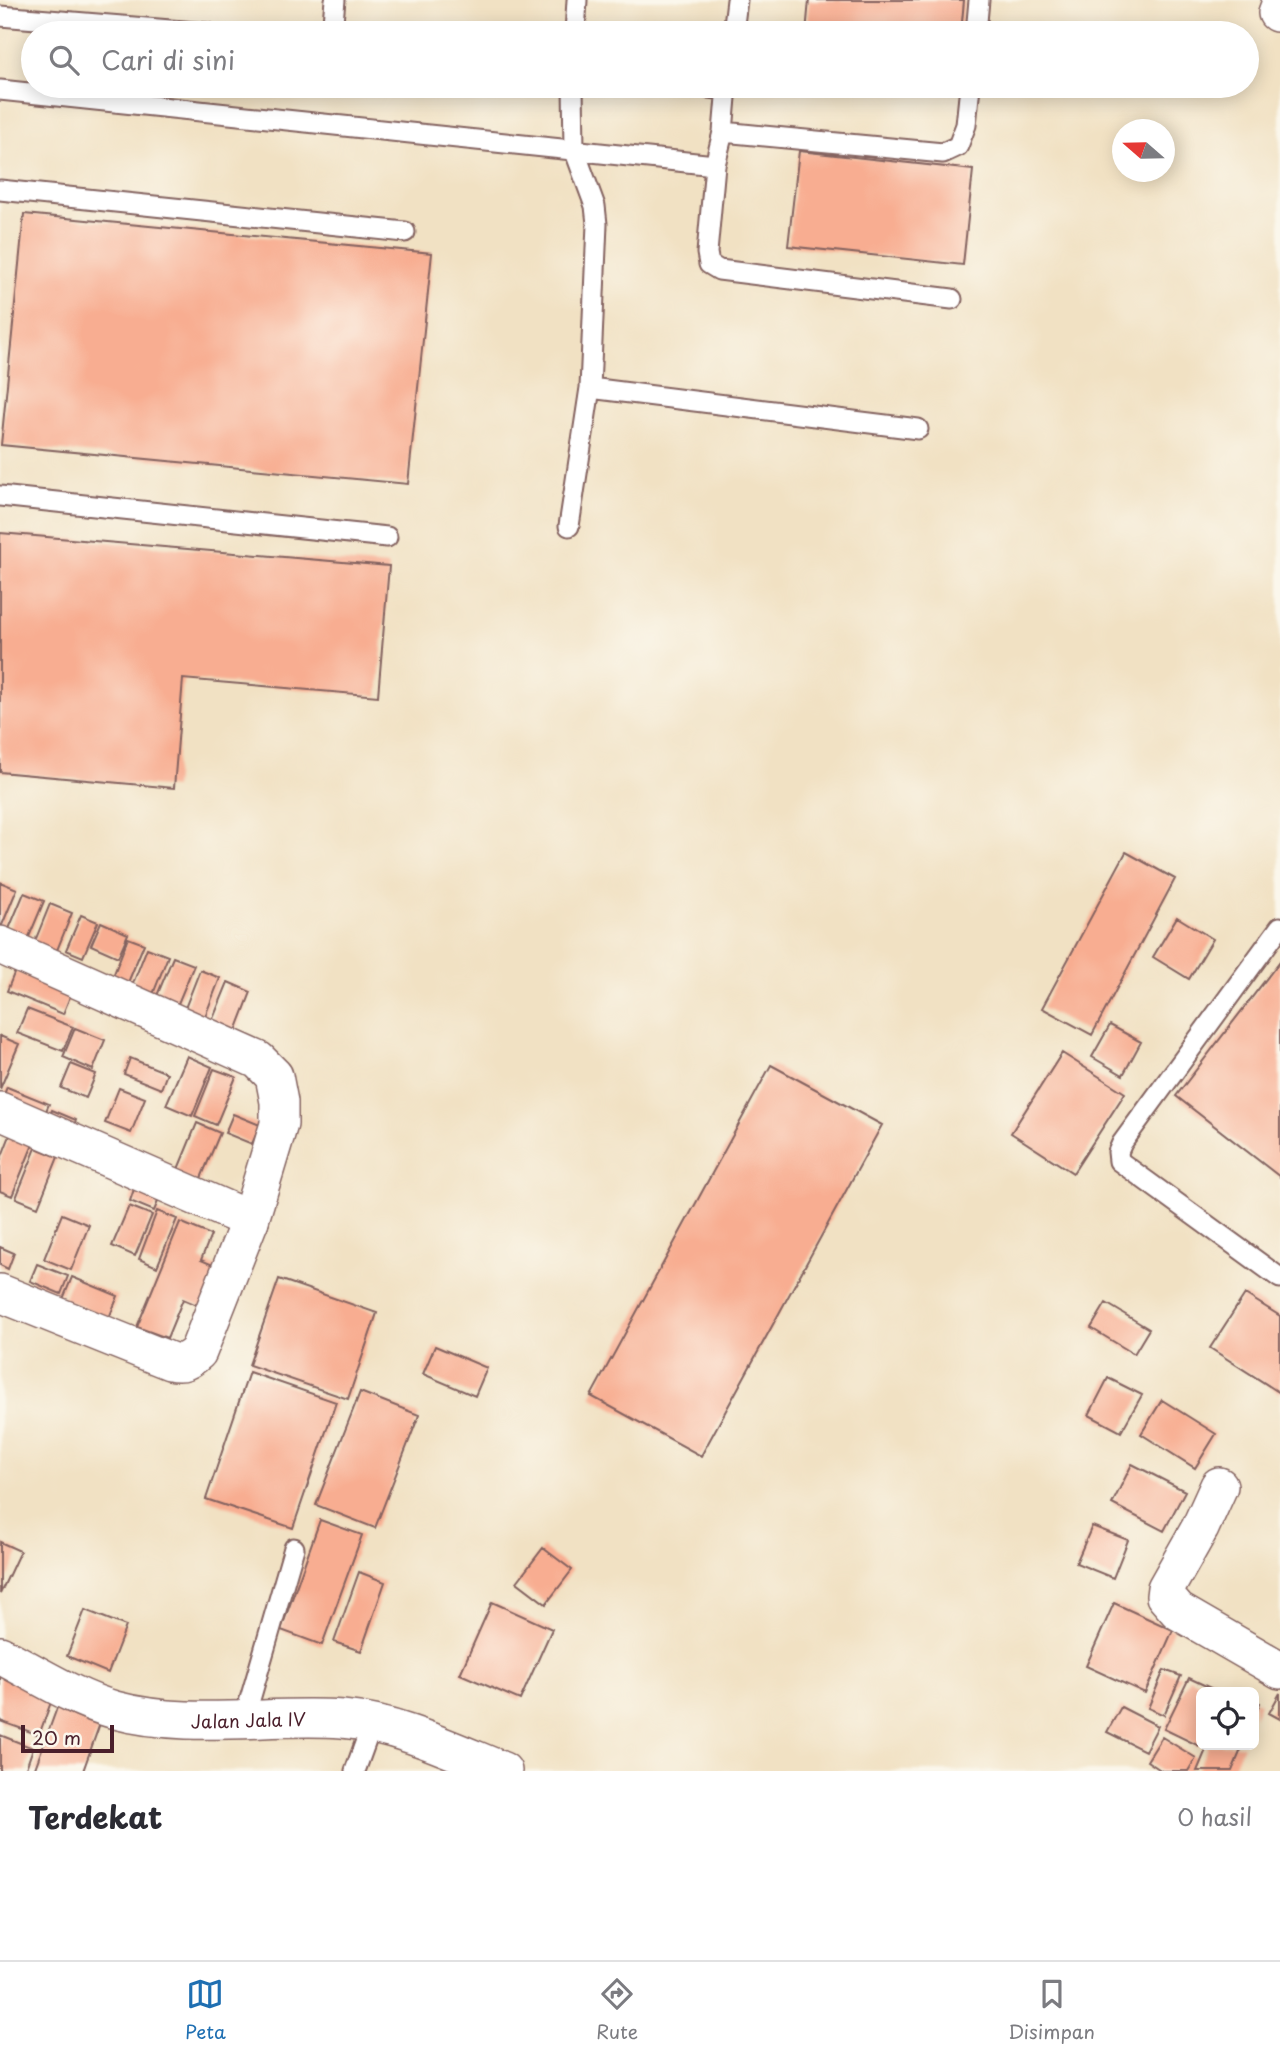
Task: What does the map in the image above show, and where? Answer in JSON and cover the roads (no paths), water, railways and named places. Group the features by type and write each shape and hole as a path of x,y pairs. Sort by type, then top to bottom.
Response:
{"street":[{"path":"0,945 258,1060 274,1076 279,1102 279,1124 250,1220 198,1352 187,1361 170,1361 0,1293"},
{"path":"0,1111 250,1220"},
{"path":"1219,1486 1200,1528 1166,1588 1166,1596 1178,1611 1280,1670"},
{"name":"Jalan Jala IV","path":"0,1655 94,1703 116,1710 169,1718 320,1718 372,1724 404,1732 503,1771"}],"lane":[{"path":"333,21 335,0"},
{"path":"576,21 577,0"},
{"path":"734,21 737,0"},
{"path":"976,21 979,0"},
{"path":"0,16 61,21"},
{"path":"0,90 21,92"},
{"path":"78,98 715,165"},
{"path":"569,526 590,388 597,224 595,206 574,149 573,98"},
{"path":"726,98 723,132 715,165 707,253 709,264 719,270 952,299"},
{"path":"723,132 943,153 958,146 966,125 969,98"},
{"path":"0,190 405,232"},
{"path":"590,388 918,429"},
{"path":"0,496 387,537"},
{"path":"1280,927 1118,1152 1119,1161 1280,1278"},
{"path":"244,1720 294,1548"},
{"path":"355,1771 372,1724"}]}
